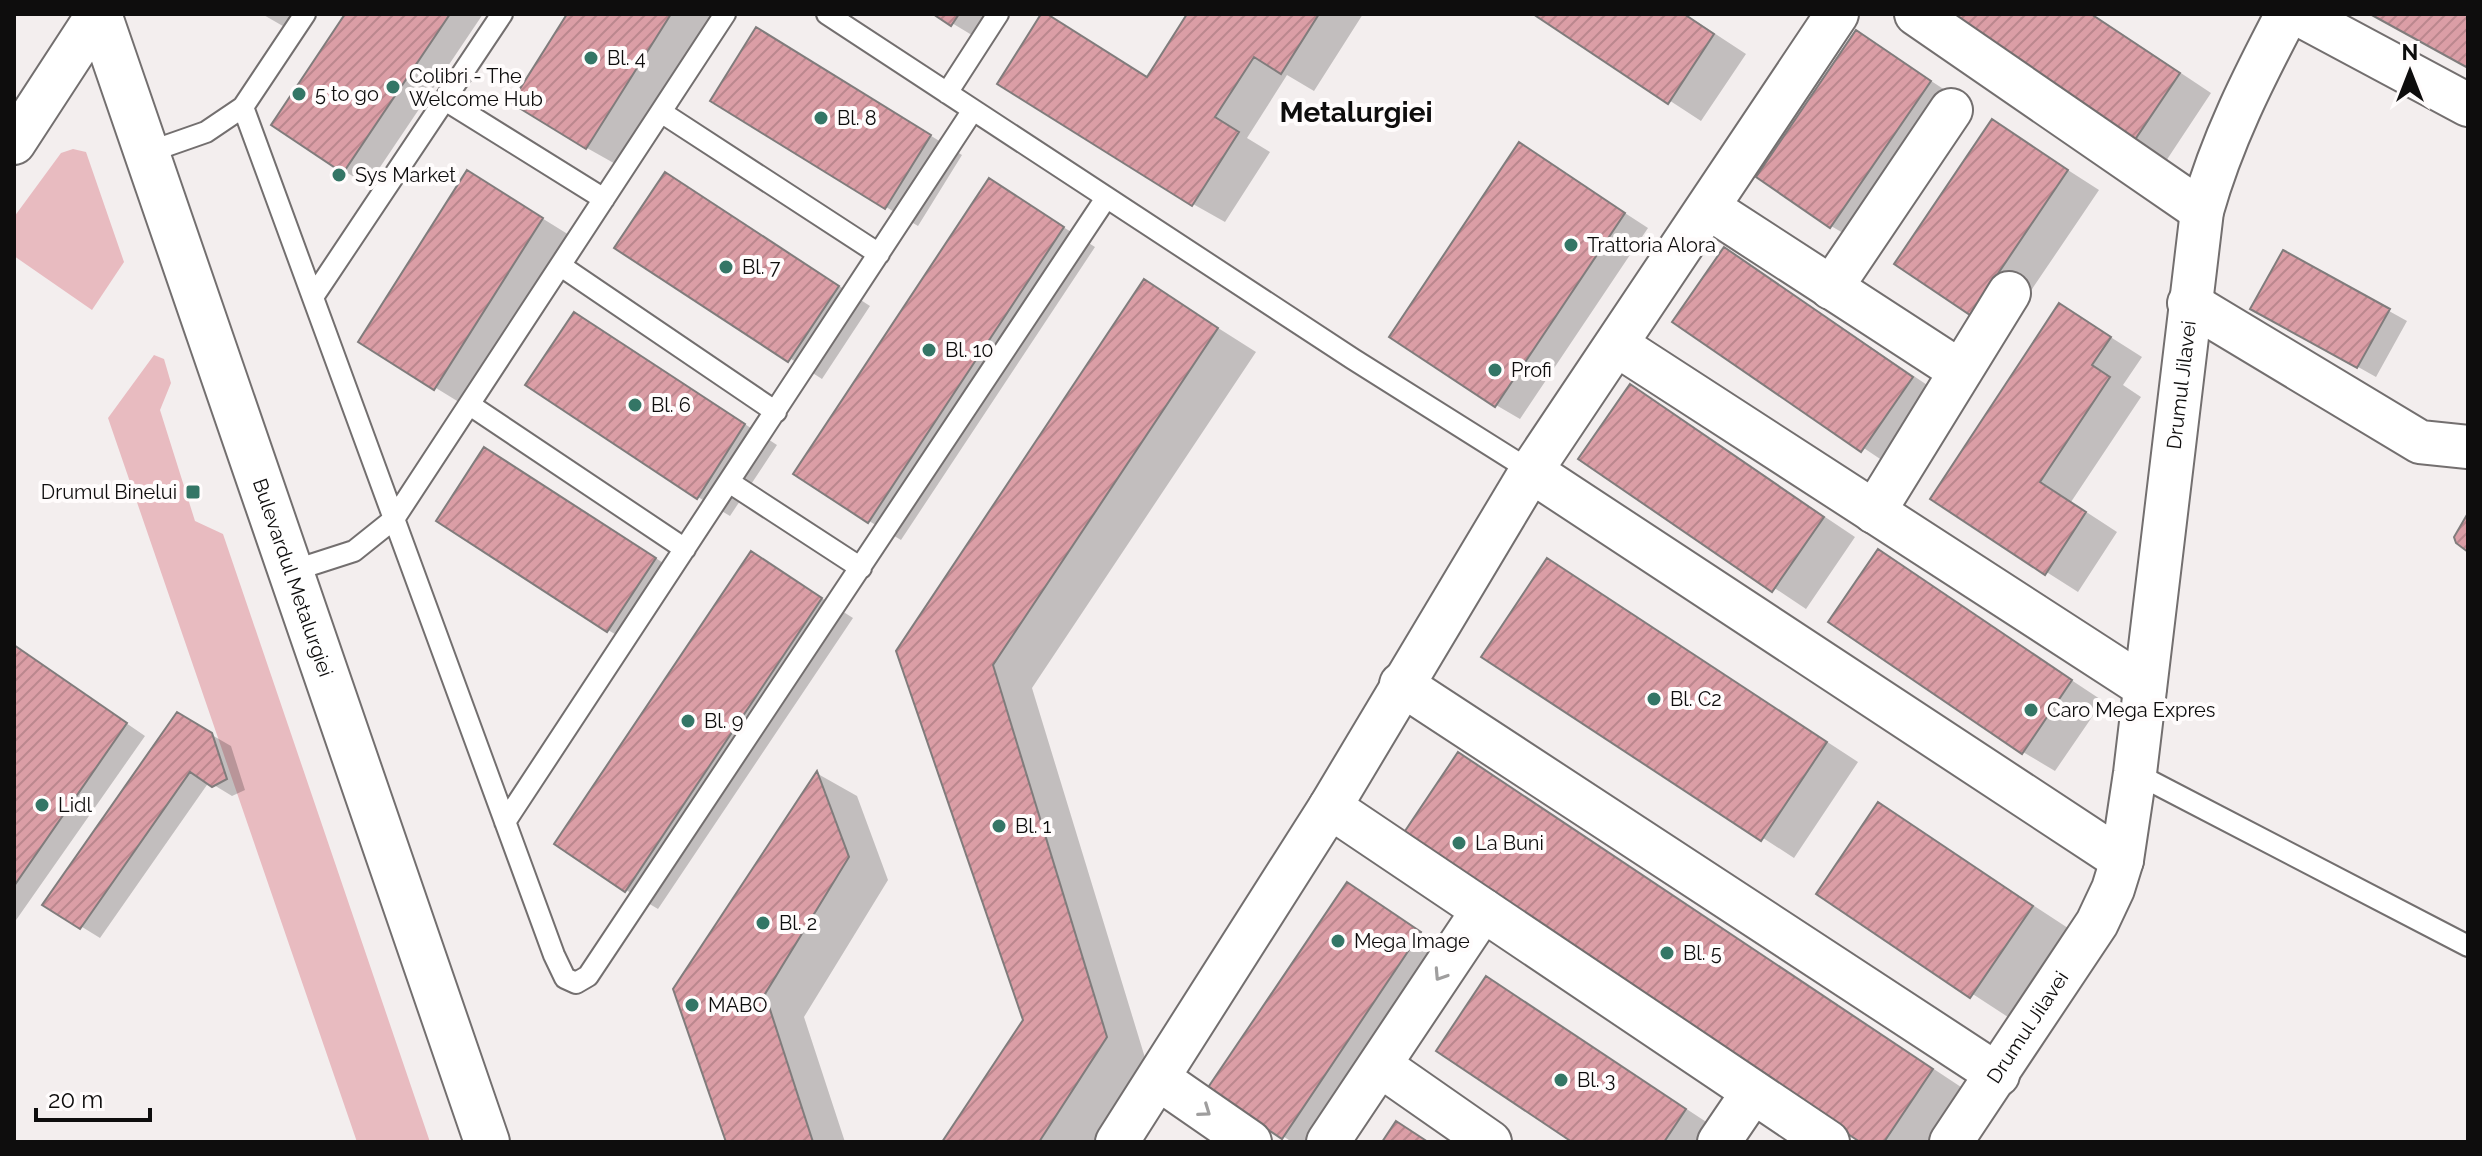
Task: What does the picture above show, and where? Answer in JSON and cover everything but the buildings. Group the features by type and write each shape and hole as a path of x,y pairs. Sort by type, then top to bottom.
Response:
{"main road":[{"name":"Bulevardul Metalurgiei","path":"98,14 487,1142"}],"street":[{"path":"14,143 98,14"},
{"path":"1117,1142 1330,807 1531,471 1837,14"},
{"path":"1916,14 2202,211"},
{"name":"Drumul Jilavei","path":"1951,1142 2097,923 2122,860 2202,211 2217,158 2240,103 2287,14"},
{"path":"2298,14 2468,105"},
{"path":"1831,288 1951,110"},
{"path":"1709,208 1960,371"},
{"path":"1874,512 2009,293"},
{"path":"2189,303 2420,442 2468,447"},
{"path":"1617,345 2145,687"},
{"path":"1531,471 2122,860"},
{"path":"1401,684 1998,1075"},
{"path":"1330,807 1828,1142"},
{"path":"1328,1142 1483,910"},
{"path":"1381,1066 1490,1142"},
{"path":"1159,1079 1250,1142"},
{"path":"1719,1142 1753,1092"}],"lane":[{"path":"146,153 206,132 243,107 305,14"},
{"path":"313,297 502,14"},
{"path":"292,571 354,551 394,519 725,14"},
{"path":"827,14 1106,198 1531,471"},
{"path":"947,93 998,14"},
{"path":"445,100 604,199"},
{"path":"243,107 554,955 565,978 576,983 588,976 1106,198"},
{"path":"505,822 973,110"},
{"path":"661,112 879,254"},
{"path":"561,266 776,412"},
{"path":"470,405 685,549"},
{"path":"729,482 861,568"},
{"path":"2135,773 2468,946"}],"shaded area":[{"path":"73,149 86,152 124,262 92,310 14,256 14,217 61,153"},
{"path":"154,355 164,359 171,383 160,410 195,521 223,534 430,1142 357,1142 108,418"}],"place":[{"name":"Bl. 4","path":"591,58"},
{"name":"Colibri - The Welcome Hub","path":"393,87"},
{"name":"5 to go","path":"299,94"},
{"name":"Bl. 8","path":"821,118"},
{"name":"Sys Market","path":"339,175"},
{"name":"Trattoria Alora","path":"1571,245"},
{"name":"Bl. 7","path":"726,267"},
{"name":"Bl. 10","path":"929,350"},
{"name":"Profi","path":"1495,370"},
{"name":"Bl. 6","path":"635,405"},
{"name":"Drumul Binelui","path":"193,492"},
{"name":"Bl. C2","path":"1654,699"},
{"name":"Caro Mega Expres","path":"2031,710"},
{"name":"Bl. 9","path":"688,721"},
{"name":"Lidl","path":"42,805"},
{"name":"Bl. 1","path":"999,826"},
{"name":"La Buni","path":"1459,843"},
{"name":"Bl. 2","path":"763,923"},
{"name":"Mega Image","path":"1338,941"},
{"name":"Bl. 5","path":"1667,953"},
{"name":"MABO","path":"692,1005"},
{"name":"Bl. 3","path":"1561,1080"}],"district":[{"name":"Metalurgiei","path":"1356,112"}]}
